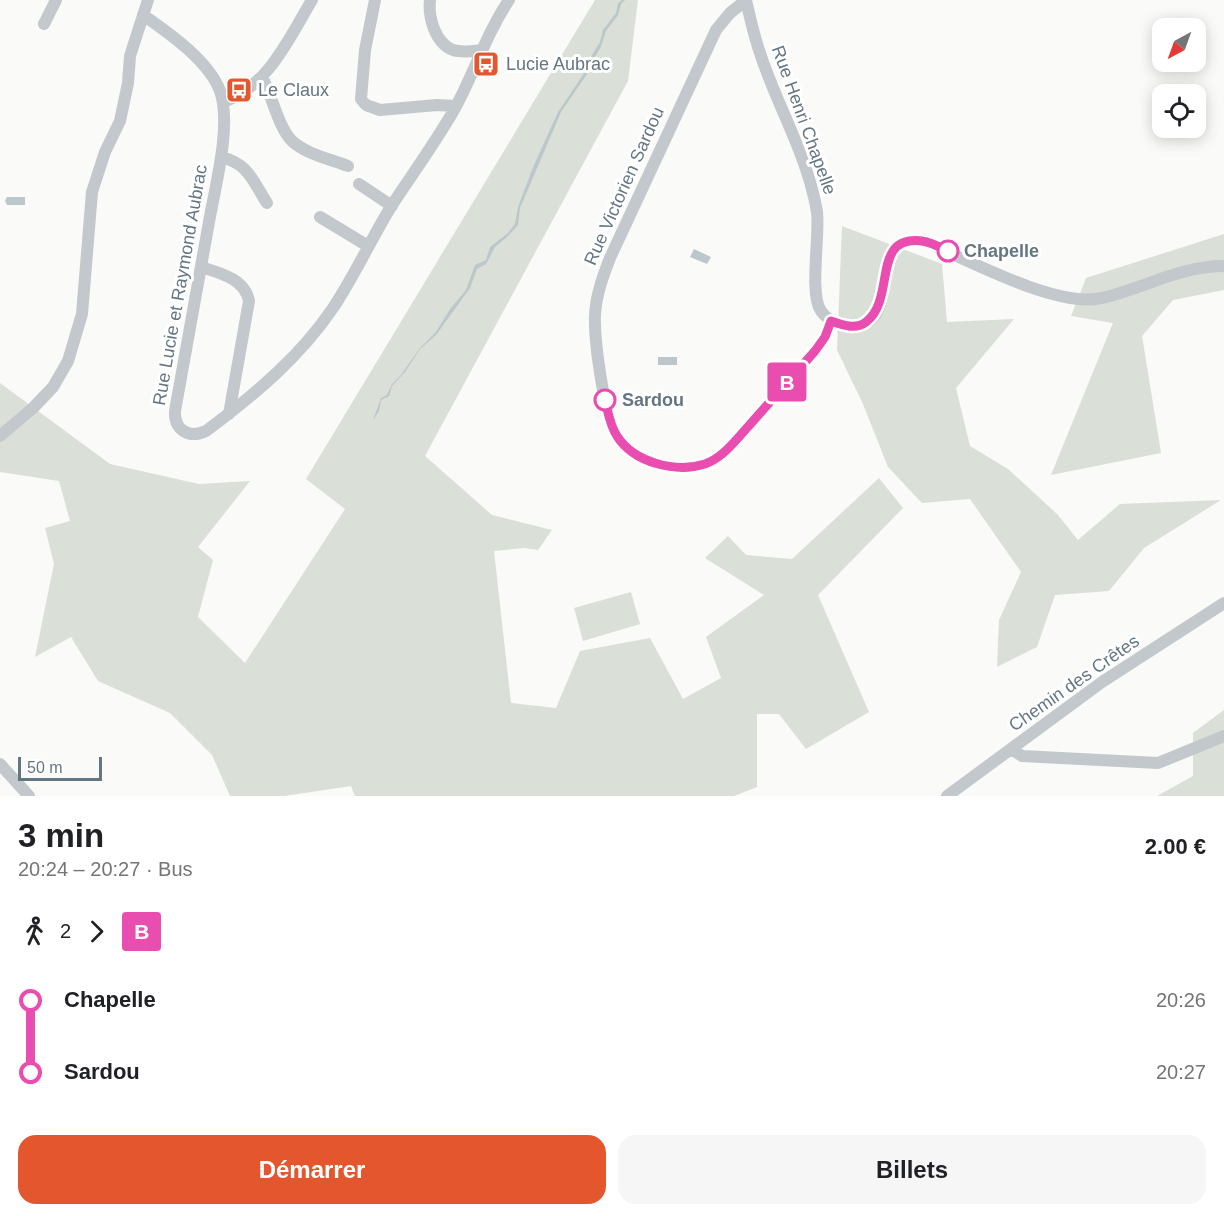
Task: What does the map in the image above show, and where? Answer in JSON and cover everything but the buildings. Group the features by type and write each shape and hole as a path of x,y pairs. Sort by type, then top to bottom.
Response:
{"street":[{"path":"44,24 56,0"},
{"path":"0,436 33,408 53,387 68,361 82,314 92,192 105,152 120,121 129,83 130,56 148,0"},
{"path":"223,102 237,97 262,77 312,0"},
{"path":"375,0 365,51 361,99 366,105 380,110 437,105 456,106"},
{"path":"430,0 428,12 445,44 452,50 462,52 482,50"},
{"name":"Rue Victorien Sardou","path":"746,0 730,13 716,30 602,279 595,316 597,337 605,400 617,436 628,448 658,464 673,467 690,466 705,464 716,459 738,438 815,351 825,337 831,321"},
{"name":"Rue Henri Chapelle","path":"746,0 760,53 813,190 817,214 815,273 817,295 820,310 831,321"},
{"name":"Rue Lucie et Raymond Aubrac","path":"143,15 189,51 208,70 219,89 223,102 221,157 175,418 183,431 198,435 252,396 311,336 333,309 392,206 436,141 456,106 503,3"},
{"path":"262,77 291,140 310,152 348,166"},
{"path":"221,157 238,162 267,202"},
{"path":"359,184 392,206"},
{"path":"320,217 368,246"},
{"path":"831,321 844,326 862,325 875,315 882,297 888,260 895,246 907,241 923,241 1023,284 1077,299 1095,300 1206,266 1224,266"},
{"path":"201,267 234,280 248,293 249,301 229,414"},
{"name":"Chemin des Crêtes","path":"947,796 1102,682 1224,603"},
{"path":"1011,749 1022,756 1158,764 1224,736"},
{"path":"0,764 29,796"}],"shaded area":[{"path":"595,0 638,0 628,81 425,456 492,515 552,530 538,550 524,548 494,551 511,703 556,708 580,651 650,638 683,699 721,678 706,637 764,595 705,558 728,536 746,555 792,559 879,478 903,508 818,595 869,712 806,749 779,714 757,714 757,787 734,796 355,796 351,786 284,796 230,796 212,755 170,713 98,681 71,637 35,657 54,564 45,528 70,521 59,481 0,472 0,383 110,464 199,484 250,481 198,547 213,560 198,617 245,663 345,509 306,479"},
{"path":"625,0 621,4 618,15 606,31 601,47 587,74 561,112 520,208 518,225 495,247 486,264 477,269 470,288 436,335 420,349 405,372 392,386 389,396 381,400 379,411 373,420 381,398 387,395 392,384 420,348 436,332 450,309 466,290 475,265 486,260 490,247 508,233 515,224 518,207 534,165 558,112 585,72 600,42 603,30 616,13 618,3"},
{"path":"7,197 25,197 25,205 7,205 5,201"},
{"path":"842,226 942,264 947,322 1014,319 956,388 970,446 1008,469 1057,514 1078,540 1120,504 1221,500 1144,548 1109,591 1055,595 1037,647 997,667 999,620 1021,572 970,499 922,503 888,467 863,404 837,350"},
{"path":"1224,234 1224,290 1173,300 1142,336 1161,453 1051,475 1113,323 1071,316 1086,278"},
{"path":"694,249 711,257 707,264 690,257"},
{"path":"658,357 677,357 677,365 658,365"},
{"path":"631,592 640,624 583,641 574,608"},
{"path":"1224,710 1224,796 1157,796 1193,776 1193,733"}],"bus line":[{"name":"B","path":"605,400 617,436 628,448 643,458 673,467 705,464 727,450 815,351 825,337 831,321 844,326 862,325 875,315 882,297 888,260 895,246 907,241 923,241 948,251"}],"place":[{"name":"Lucie Aubrac","path":"486,64"},
{"name":"Le Claux","path":"239,90"},
{"name":"Chapelle","path":"948,251"},
{"name":"Sardou","path":"605,400"}]}
